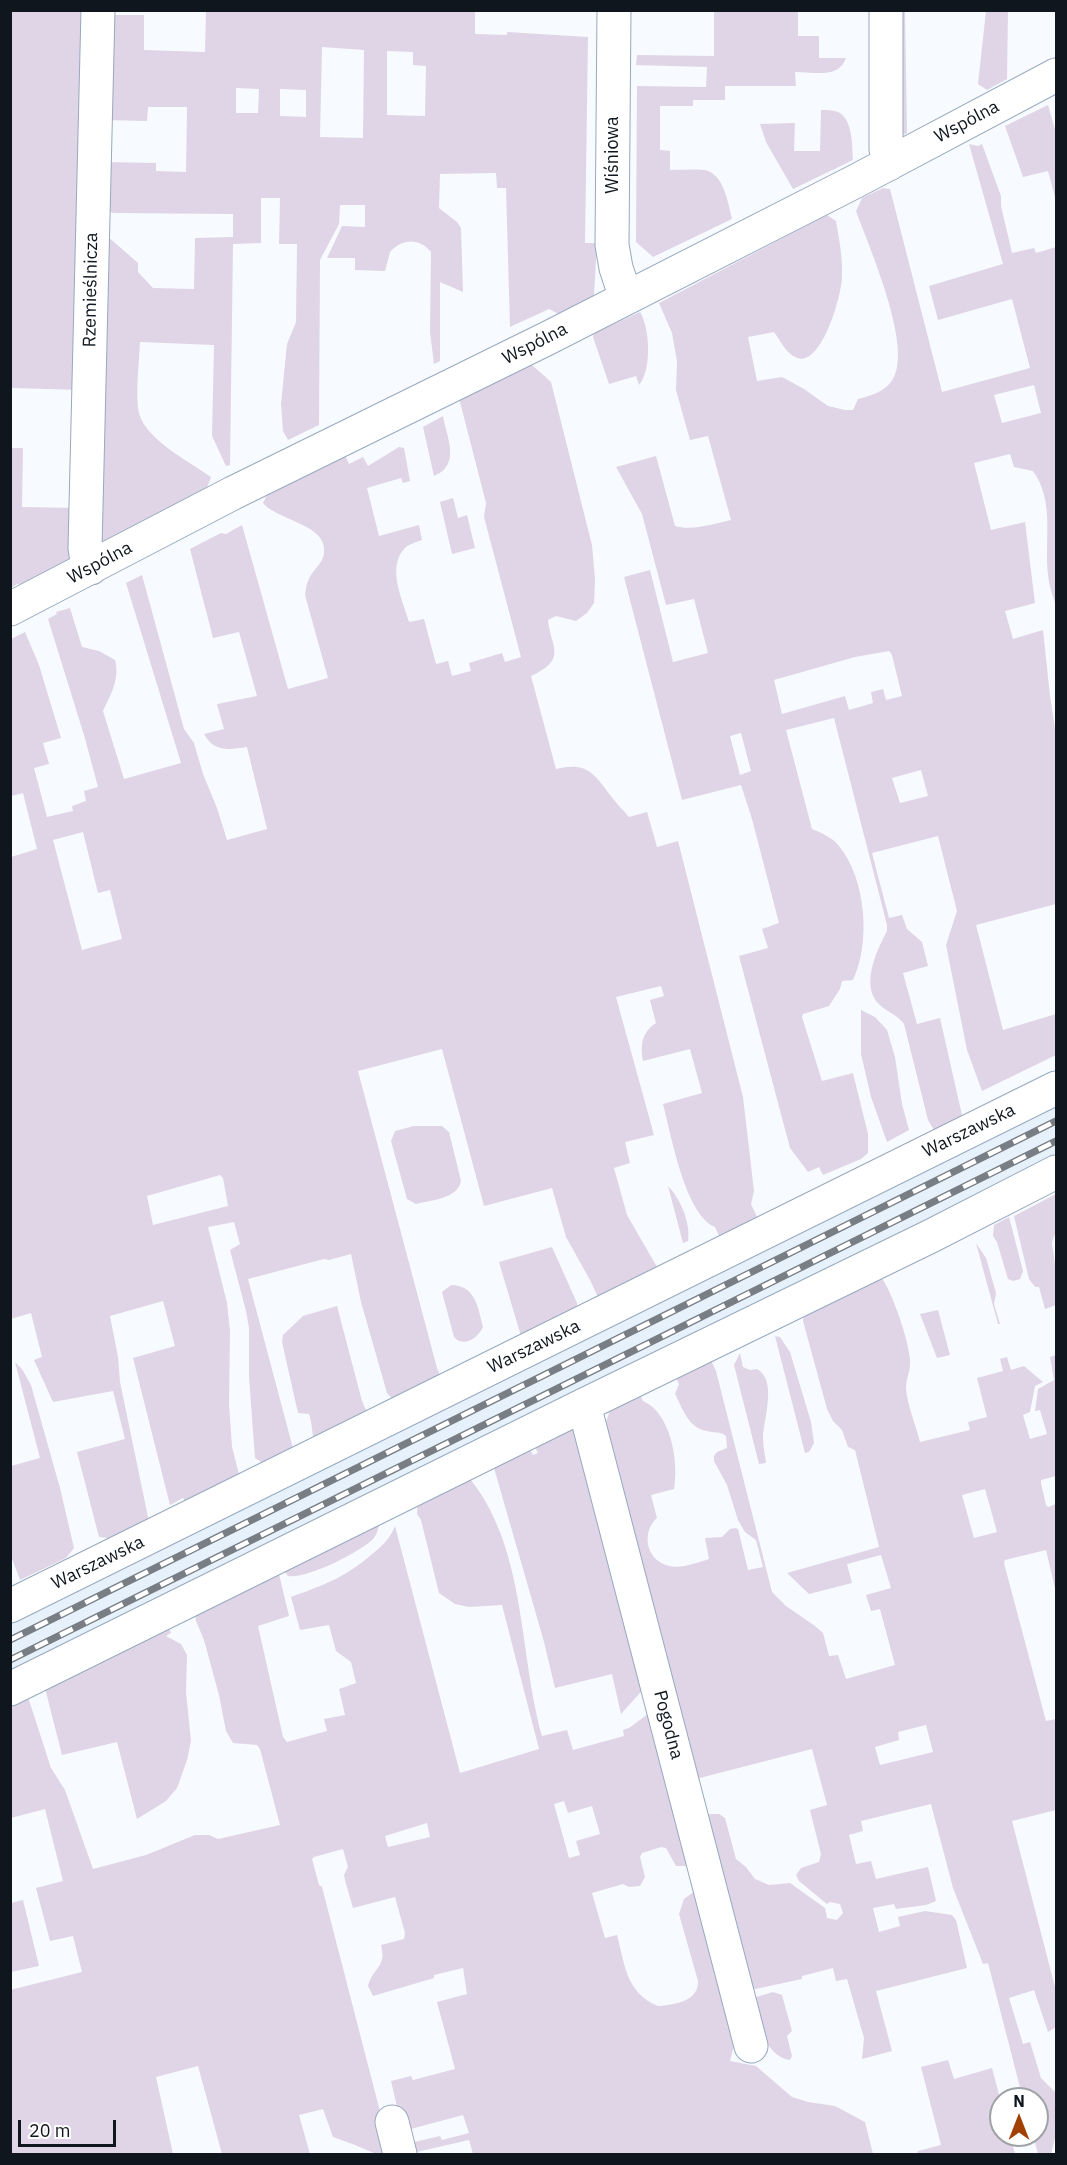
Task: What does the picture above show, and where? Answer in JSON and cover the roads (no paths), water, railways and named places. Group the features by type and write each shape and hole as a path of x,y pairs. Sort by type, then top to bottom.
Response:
{"street":[{"name":"Rzemieślnicza","path":"91,568 87,561 85,548 98,10"},
{"name":"Wiśniowa","path":"614,10 612,245 616,268 626,298"},
{"path":"886,10 886,149 889,164"},
{"name":"Wspólna","path":"10,609 233,493 537,344 889,164 1056,75"},
{"name":"Warszawska","path":"10,1606 1056,1088"},
{"path":"10,1689 783,1309 1056,1172"},
{"name":"Pogodna","path":"584,1405 751,2046"},
{"path":"392,2122 400,2154"}],"railway":[{"path":"10,1640 1056,1121"},
{"path":"10,1660 1056,1141"}]}
